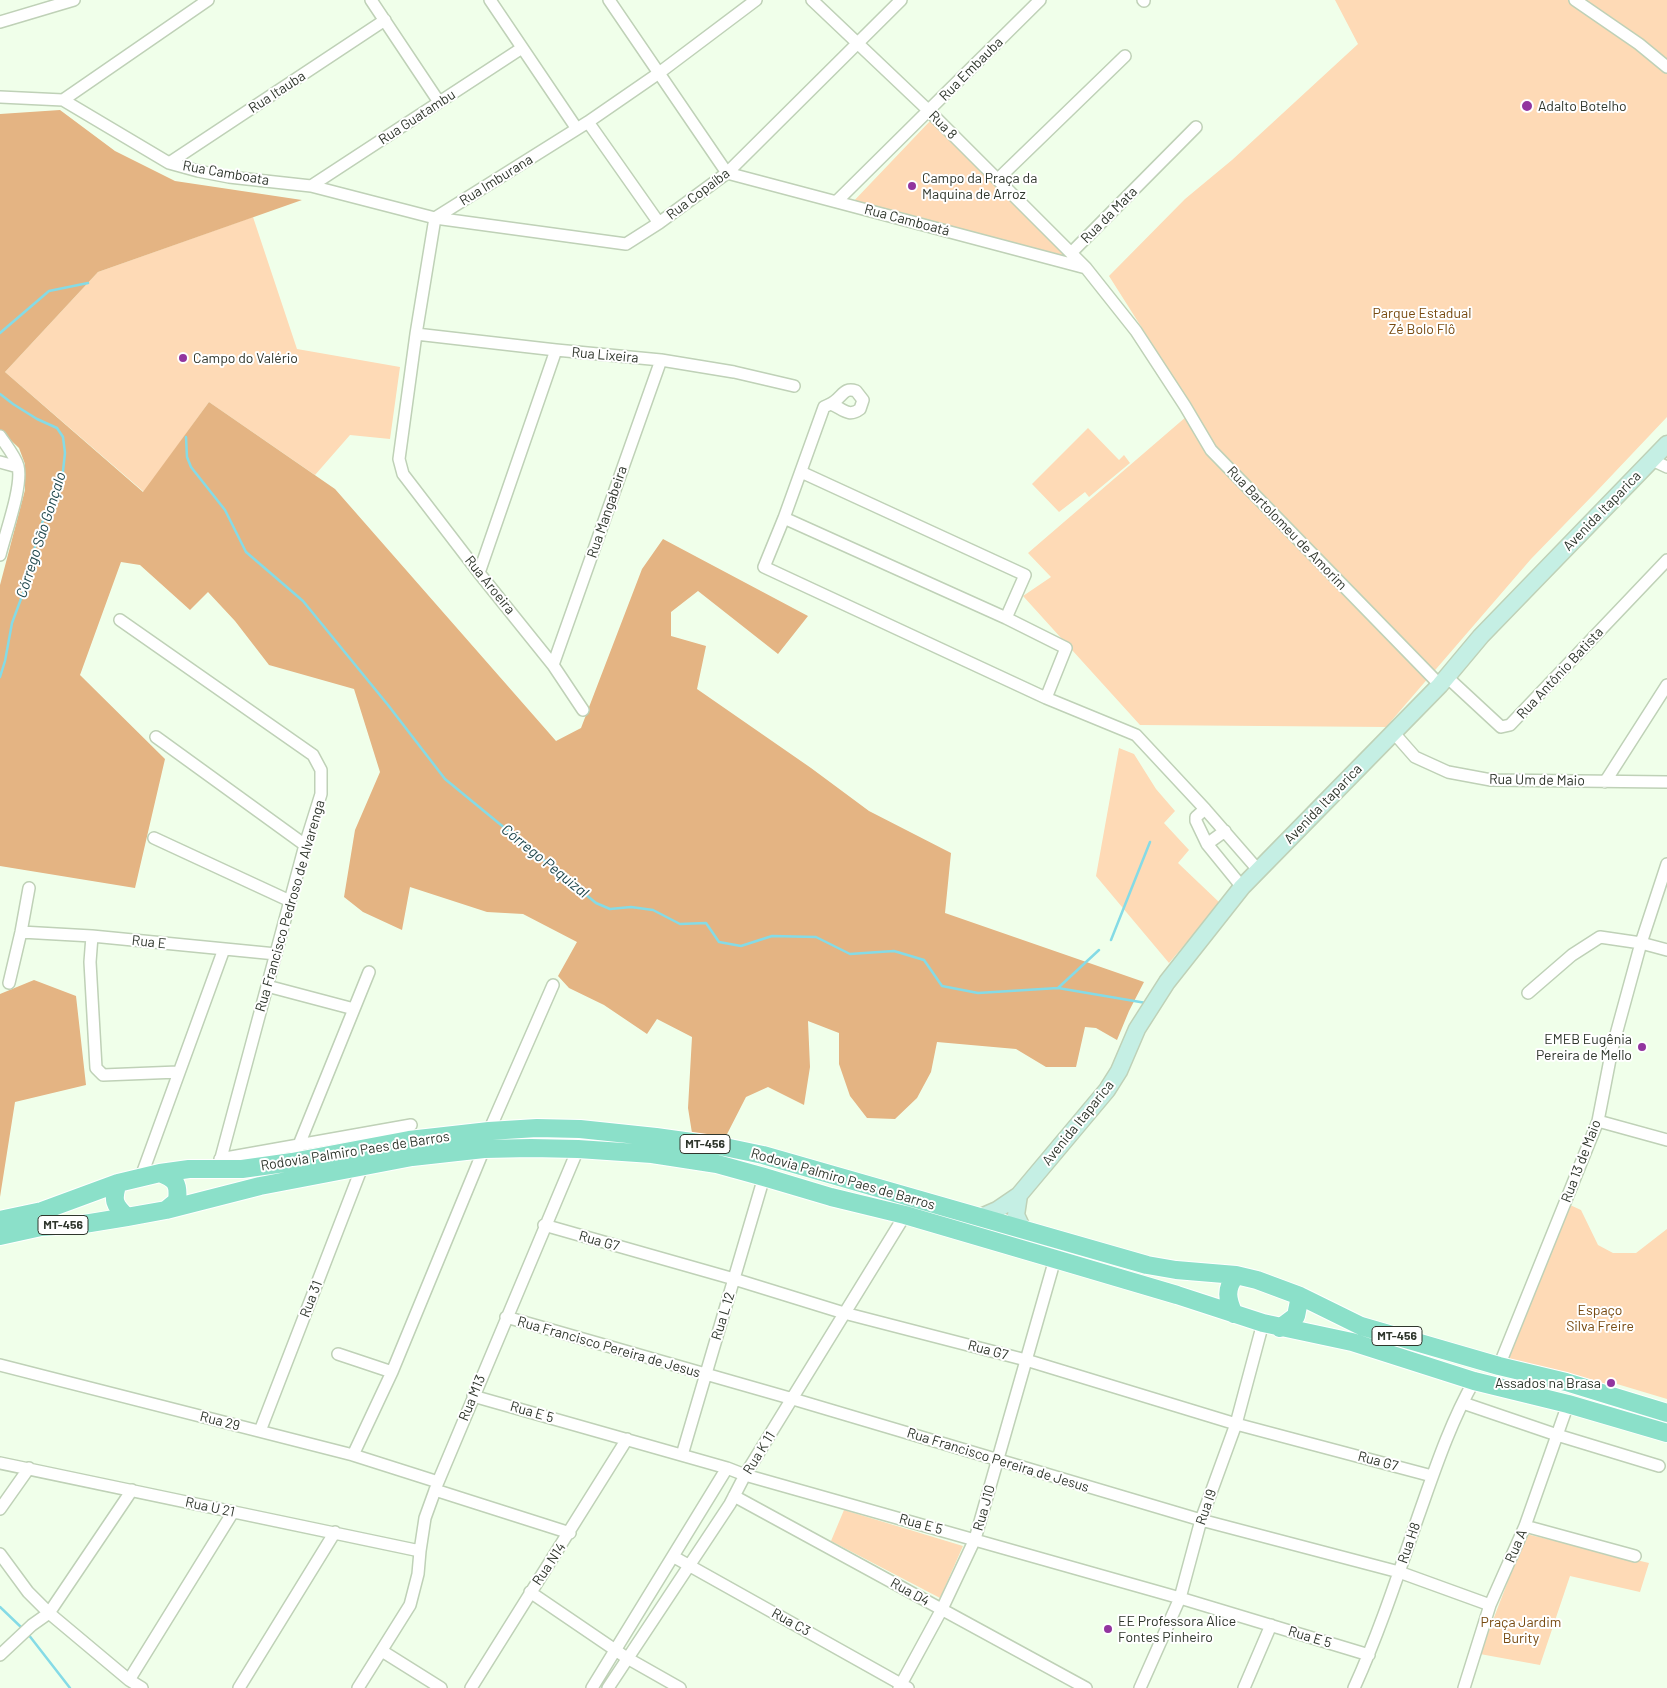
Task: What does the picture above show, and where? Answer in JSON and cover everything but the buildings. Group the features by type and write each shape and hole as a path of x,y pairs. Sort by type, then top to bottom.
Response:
{"main road":[{"name":"Rodovia Palmiro Paes de Barros","path":"0,1220 42,1212 118,1183 141,1177 219,1164 242,1169 292,1162 409,1140 488,1131 537,1128 580,1129 656,1137 763,1154 1147,1265 1176,1270 1236,1275 1280,1287 1361,1326 1499,1366 1566,1382 1667,1413"},
{"name":"Rodovia Palmiro Paes de Barros","path":"0,1236 41,1227 127,1218 260,1186 412,1157 484,1149 578,1149 652,1154 717,1164 764,1176 831,1197 905,1215 1055,1259 1272,1326 1352,1342 1474,1381 1568,1404 1667,1433"},
{"path":"160,1173 171,1177 178,1190 177,1201 166,1210"},
{"path":"118,1183 114,1201 118,1209 127,1218"},
{"path":"1234,1314 1228,1301 1227,1292 1236,1275"},
{"path":"1272,1326 1296,1316 1300,1296"}],"street":[{"path":"0,22 74,0"},
{"path":"63,100 208,0"},
{"path":"371,0 439,102"},
{"path":"490,0 577,128"},
{"path":"609,0 727,173"},
{"name":"Rua Imburana","path":"435,218 588,122 659,73 756,0"},
{"name":"Rua 8","path":"812,0 858,42 1072,252"},
{"name":"Rua Copaíba","path":"435,218 626,244 659,223 727,173 901,0"},
{"name":"Rua Embauba","path":"837,201 1040,0"},
{"path":"1575,0 1638,44 1667,67"},
{"name":"Rua Itauba","path":"169,163 385,20"},
{"name":"Rua Guatambu","path":"311,186 522,48"},
{"path":"998,179 1125,56"},
{"name":"Rua Camboata","path":"0,98 63,100 169,163 230,177 311,186 435,218"},
{"path":"588,122 659,223"},
{"name":"Rua da Mata","path":"1153,356 1136,331 1072,252 1196,127"},
{"name":"Rua Camboatá","path":"727,173 1086,268"},
{"path":"416,334 435,218"},
{"name":"Rua Lixeira","path":"416,334 661,360 734,372 794,386"},
{"name":"Rua Aroeira","path":"416,334 399,460 403,474 553,665 583,710"},
{"path":"480,573 556,350"},
{"name":"Rua Bartolomeu de Amorim","path":"1153,356 1211,450 1444,681"},
{"name":"Rua Mangabeira","path":"553,665 661,360"},
{"path":"831,404 823,410 764,567 1046,698 1136,735 1225,831 1259,871"},
{"path":"0,436 8,446 18,467 18,485 0,555"},
{"name":"Avenida Itaparica","path":"981,1217 1005,1205 1019,1195 1107,1090 1119,1071 1137,1029 1167,982 1242,887 1444,681 1481,636 1667,444"},
{"path":"1652,460 1667,467"},
{"path":"0,462 18,467"},
{"path":"801,472 1025,575 1006,618"},
{"path":"784,518 1006,618 1066,648 1046,698"},
{"name":"Rua Antônio Batista","path":"1444,681 1501,727 1510,725 1667,560"},
{"name":"Rua Francisco Pedroso de Alvarenga","path":"120,620 313,755 321,770 321,794 305,845 219,1164"},
{"path":"1605,782 1667,685"},
{"name":"Rua Um de Maio","path":"1392,732 1415,757 1448,772 1491,780 1667,782"},
{"path":"156,737 305,845"},
{"path":"1205,809 1196,817 1196,821 1208,844 1242,887"},
{"path":"1208,844 1225,831"},
{"path":"154,838 290,901"},
{"name":"Rua 13 de Maio","path":"1499,1366 1598,1121 1612,1049 1641,943 1667,864"},
{"path":"9,983 30,888"},
{"name":"Rua E","path":"21,932 92,936 276,954"},
{"path":"92,936 90,962 96,1068 103,1075 178,1072"},
{"path":"1528,993 1572,955 1600,936 1641,943 1667,950"},
{"path":"141,1177 224,949"},
{"path":"292,1162 369,972"},
{"path":"488,1131 553,985"},
{"path":"268,986 354,1009"},
{"path":"1598,1121 1667,1140"},
{"path":"219,1164 299,1144 411,1125"},
{"path":"353,1455 392,1372 484,1149"},
{"name":"Rua M13","path":"358,1688 410,1605 418,1574 425,1518 473,1396 544,1225 578,1149"},
{"name":"Rua 31","path":"260,1432 362,1167"},
{"name":"Rua L 12","path":"682,1455 764,1176"},
{"path":"1019,1195 1016,1215 1023,1230"},
{"name":"Rua K 11","path":"608,1688 734,1496 844,1312 905,1215"},
{"name":"Rua G7","path":"544,1225 844,1312 1026,1360 1236,1424 1432,1476"},
{"name":"Rua J10","path":"903,1687 975,1539 1055,1259"},
{"name":"Rua Francisco Pereira de Jesus","path":"506,1317 706,1376 793,1399 1201,1520 1399,1572 1490,1605"},
{"name":"Rua I9","path":"1140,1688 1180,1598 1201,1520 1272,1326"},
{"path":"338,1354 392,1372"},
{"name":"Rua 29","path":"0,1365 353,1455 570,1533"},
{"path":"1457,1375 1464,1400 1557,1434 1659,1466"},
{"name":"Rua H8","path":"1354,1688 1369,1655 1432,1476 1474,1381"},
{"name":"Rua E 5","path":"473,1396 1180,1598 1369,1655"},
{"name":"Rua A","path":"1464,1688 1490,1605 1525,1526 1568,1404"},
{"name":"Rua N14","path":"471,1688 628,1439"},
{"name":"Rua U 21","path":"0,1462 420,1551"},
{"path":"0,1509 29,1468"},
{"name":"Rua K 11","path":"592,1688 727,1468"},
{"path":"0,1655 32,1625 49,1613 132,1490"},
{"name":"Rua D4","path":"734,1496 1086,1688"},
{"path":"129,1680 232,1512"},
{"path":"1525,1526 1636,1556"},
{"path":"239,1688 335,1532"},
{"path":"0,1554 28,1592 49,1613 129,1680 142,1688"},
{"name":"Rua C3","path":"674,1557 903,1687"},
{"path":"530,1592 616,1651 680,1688"},
{"path":"1244,1688 1271,1625"},
{"path":"382,1651 440,1688"}],"green space":[{"name":"Parque Estadual Zé Bolo Flô","path":"1335,0 1667,0 1667,417 1531,559 1386,727 1140,725 1023,596 1051,577 1028,553 1194,410 1109,276 1185,199 1232,160 1358,44"},
{"path":"931,120 1073,258 850,205"},
{"name":"Campo do Valério","path":"253,217 297,349 400,367 390,439 350,435 315,475 209,402 144,492 5,372 98,272"},
{"path":"1088,428 1119,460 1124,455 1130,463 1089,497 1085,492 1059,512 1032,484"},
{"path":"1119,748 1134,754 1156,789 1175,811 1164,823 1189,850 1178,863 1220,903 1169,963 1096,876"},
{"name":"Espaço Silva Freire","path":"1570,1205 1581,1210 1598,1245 1613,1253 1636,1253 1667,1229 1667,1399 1617,1384 1608,1388 1507,1360"},
{"path":"844,1510 963,1546 940,1598 831,1541"},
{"name":"Praça Jardim Burity","path":"1526,1534 1649,1563 1640,1592 1570,1576 1540,1665 1480,1654"}],"shaded area":[{"path":"60,110 115,151 175,181 302,200 98,272 5,372 143,492 209,402 335,489 556,741 581,728 642,569 663,539 808,616 778,654 698,591 671,612 671,636 706,646 697,689 811,768 869,811 951,853 945,913 1144,982 1117,1040 1096,1028 1085,1027 1076,1067 1046,1067 1016,1049 937,1042 931,1072 917,1098 895,1119 867,1118 850,1096 839,1064 839,1033 808,1021 810,1067 804,1105 768,1087 746,1097 724,1140 692,1133 688,1108 692,1037 657,1019 647,1034 604,1005 569,988 558,976 577,942 523,914 487,912 410,887 402,930 363,912 344,897 355,830 380,772 354,689 269,665 235,621 208,592 190,610 140,565 121,562 80,675 165,759 135,888 0,866 0,585 25,490 25,464 19,448 0,430 0,114"},
{"path":"34,980 76,996 86,1085 15,1102 0,1197 0,994"}],"waterway":[{"name":"Córrego Pequizal","path":"0,333 49,291 88,283"},
{"name":"Córrego São Gonçalo","path":"0,394 37,419 57,428 63,437 65,453 63,471 44,517 31,560 28,580 12,623 0,677"},
{"name":"Córrego Pequizal","path":"186,437 187,457 191,467 225,510 246,552 303,601 388,705 445,779 596,903 610,909 631,907 653,910 680,924 706,923 719,942 741,946 772,936 816,937 850,954 894,951 924,960 942,986 978,993 1058,988 1146,1003"},
{"name":"Córrego Pequizal","path":"1111,940 1150,842"},
{"name":"Córrego Pequizal","path":"1058,988 1099,950"},
{"name":"Córrego São Gonçalo","path":"0,1607 22,1628"},
{"name":"Córrego São Gonçalo","path":"28,1634 70,1688"}],"place":[{"name":"Adalto Botelho","path":"1527,106"},
{"name":"Campo da Praça da Maquina de Arroz","path":"912,186"},
{"name":"Campo do Valério","path":"183,358"},
{"name":"EMEB Eugênia Pereira de Mello","path":"1642,1047"},
{"name":"Assados na Brasa","path":"1611,1383"},
{"name":"EE Professora Alice Fontes Pinheiro","path":"1108,1629"}]}
